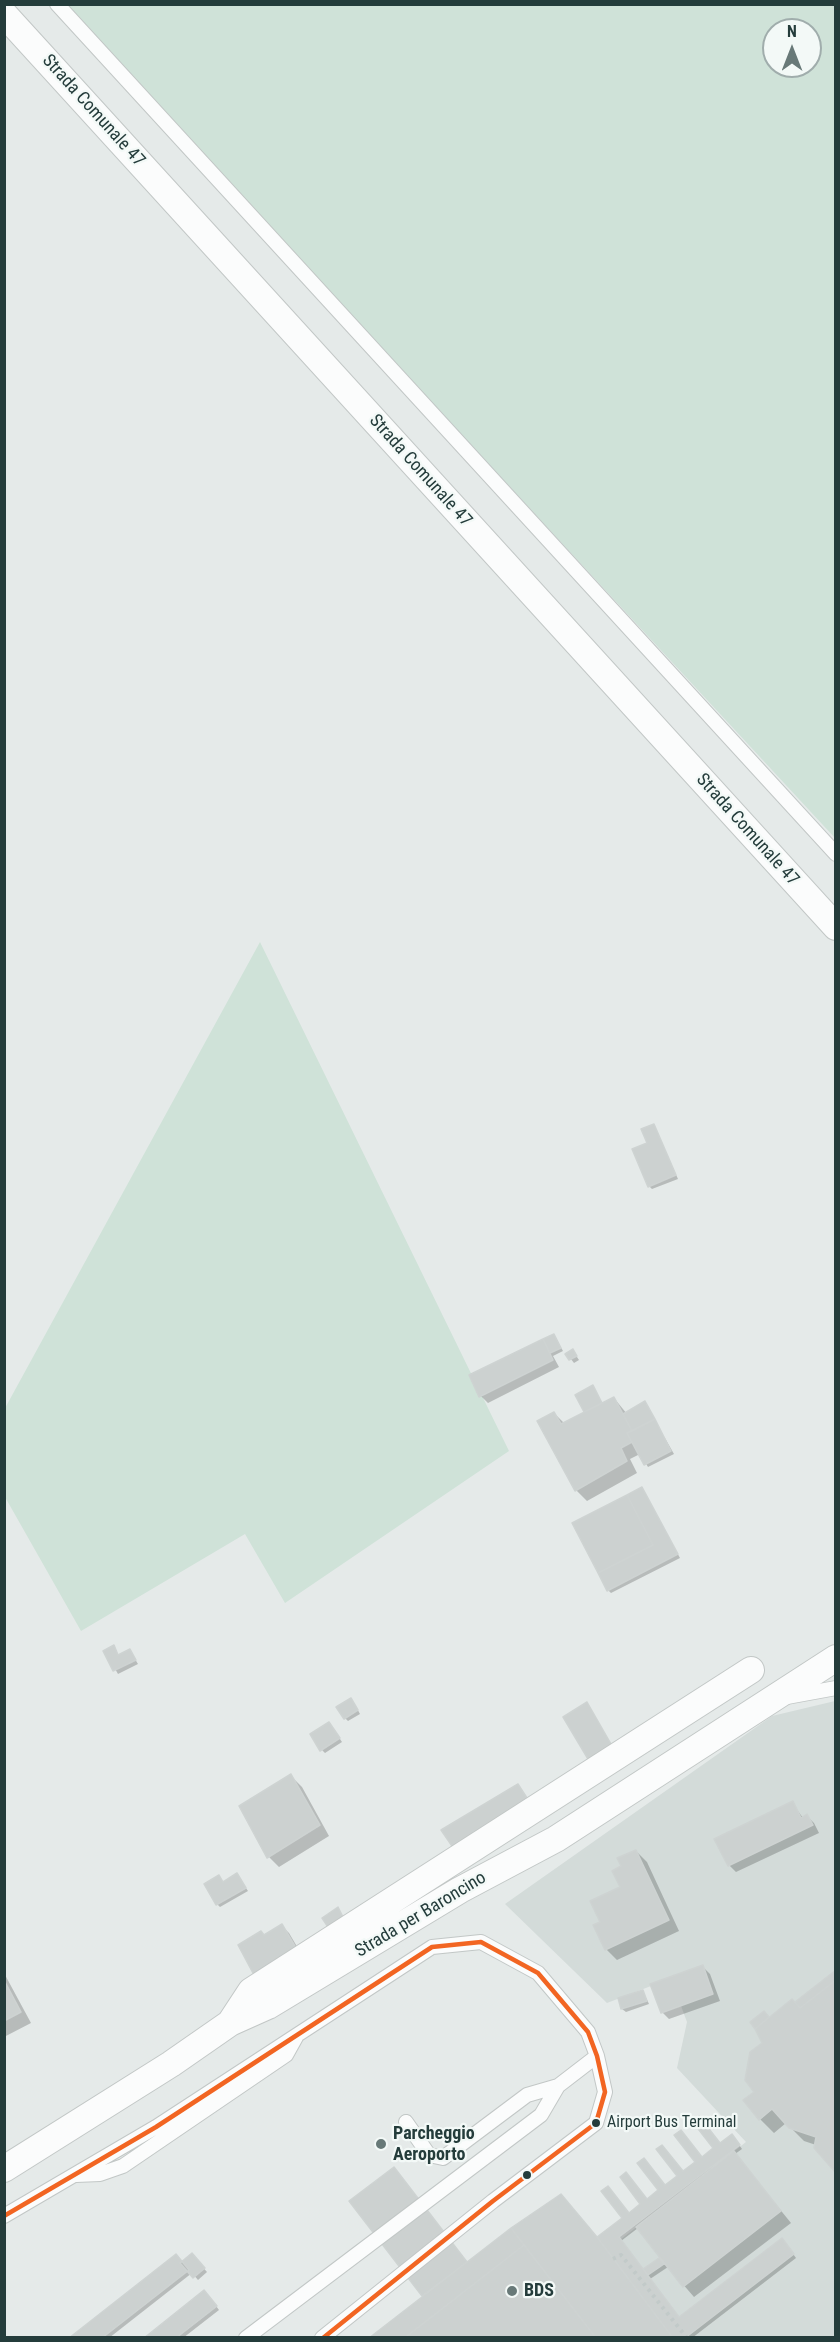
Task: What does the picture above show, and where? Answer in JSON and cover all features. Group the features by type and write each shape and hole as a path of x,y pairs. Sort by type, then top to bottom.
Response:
{"street":[{"name":"Strada Comunale 47","path":"4,14 836,927"},
{"name":"Strada per Baroncino","path":"4,2169 171,2064 230,2023 268,2006 460,1890 555,1839 836,1658"},
{"path":"230,2023 251,1991 751,1670"}],"lane":[{"path":"57,4 836,854"},
{"path":"771,1700 836,1688"},
{"path":"4,2216 156,2127 432,1947 482,1942 538,1973 588,2032 597,2056 605,2092 596,2123 492,2201 322,2337"},
{"path":"406,2122 429,2155 443,2158 526,2095 558,2086 597,2056"},
{"path":"246,2337 541,2115 558,2086"}],"path":[{"path":"614,2259 621,2254 687,2337"}],"shaded area":[{"path":"835,1701 835,2337 387,2338 561,2194 607,2250 746,2142 677,2068 687,2022 681,2006 661,2013 651,1986 607,2003 505,1904 772,1716"}],"green space":[{"path":"63,5 835,5 835,838"},
{"path":"260,942 509,1451 285,1603 245,1534 81,1631 5,1497 4,1410"}],"building":[{"path":"654,1124 676,1175 648,1187 632,1149 647,1143 641,1129"},
{"path":"554,1334 561,1348 550,1353 543,1339"},
{"path":"543,1339 553,1360 479,1397 469,1375"},
{"path":"573,1349 577,1356 569,1360 565,1354"},
{"path":"593,1385 602,1403 584,1412 575,1395"},
{"path":"614,1397 632,1431 627,1433 632,1442 621,1448 627,1461 575,1491 537,1421 554,1412 561,1424"},
{"path":"645,1401 655,1419 632,1431 623,1414"},
{"path":"655,1419 671,1451 644,1465 627,1433"},
{"path":"642,1487 678,1554 607,1591 598,1573 653,1545 627,1495"},
{"path":"627,1495 653,1545 598,1573 572,1523"},
{"path":"114,1645 118,1655 130,1649 136,1660 113,1671 103,1651"},
{"path":"351,1698 358,1710 344,1719 336,1707"},
{"path":"587,1702 611,1744 588,1759 563,1717"},
{"path":"329,1722 340,1738 320,1751 310,1734"},
{"path":"291,1774 320,1825 267,1858 239,1806"},
{"path":"518,1784 527,1798 452,1846 441,1830"},
{"path":"793,1801 801,1818 807,1814 813,1825 728,1866 714,1839"},
{"path":"636,1850 669,1920 605,1950 593,1925 600,1922 590,1901 620,1887 612,1871 621,1866 617,1858"},
{"path":"237,1873 246,1888 216,1905 204,1884 219,1875 223,1882"},
{"path":"338,1907 343,1917 328,1927 322,1918"},
{"path":"282,1924 296,1948 254,1975 238,1945 261,1931 264,1935"},
{"path":"703,1965 713,1994 661,2013 650,1984"},
{"path":"836,1970 836,1980 800,2008 795,2002"},
{"path":"4,1980 21,2012 4,2021"},
{"path":"836,1980 836,2173 814,2148 816,2137 789,2128 772,2109 759,2120 743,2100 754,2092 745,2080 750,2052 762,2043 755,2029 792,1999 800,2008"},
{"path":"643,1990 647,2001 621,2009 618,1998"},
{"path":"764,2011 769,2017 755,2029 750,2022"},
{"path":"699,2116 720,2143 732,2134 740,2145 619,2237 679,2317 782,2238 794,2254 685,2338 673,2338 597,2237 622,2218 601,2191 608,2186 629,2213 640,2204 620,2177 626,2172 647,2199 658,2190 637,2163 644,2158 665,2185 677,2176 656,2149 662,2145 683,2171 695,2162 674,2135 681,2130 702,2157 713,2148 692,2121"},
{"path":"734,2151 781,2211 683,2287 636,2227"},
{"path":"394,2167 467,2262 422,2296 349,2201"},
{"path":"561,2194 597,2237 673,2338 596,2338 511,2228"},
{"path":"511,2228 524,2245 404,2338 369,2338"},
{"name":"BDS","path":"524,2245 596,2338 405,2338"},
{"path":"192,2253 205,2268 193,2278 180,2263"},
{"path":"176,2254 189,2270 102,2338 69,2338"},
{"path":"659,2258 664,2264 648,2275 643,2269"},
{"path":"204,2290 217,2306 176,2338 144,2338"}],"transit line":[{"path":"4,2216 156,2127 432,1947 481,1942 538,1973 588,2032 597,2056 605,2092 596,2123 493,2201 323,2338"}],"place":[{"name":"Airport Bus Terminal","path":"596,2123"},
{"name":"Parcheggio Aeroporto","path":"381,2144"},
{"name":"BDS","path":"512,2291"}]}
